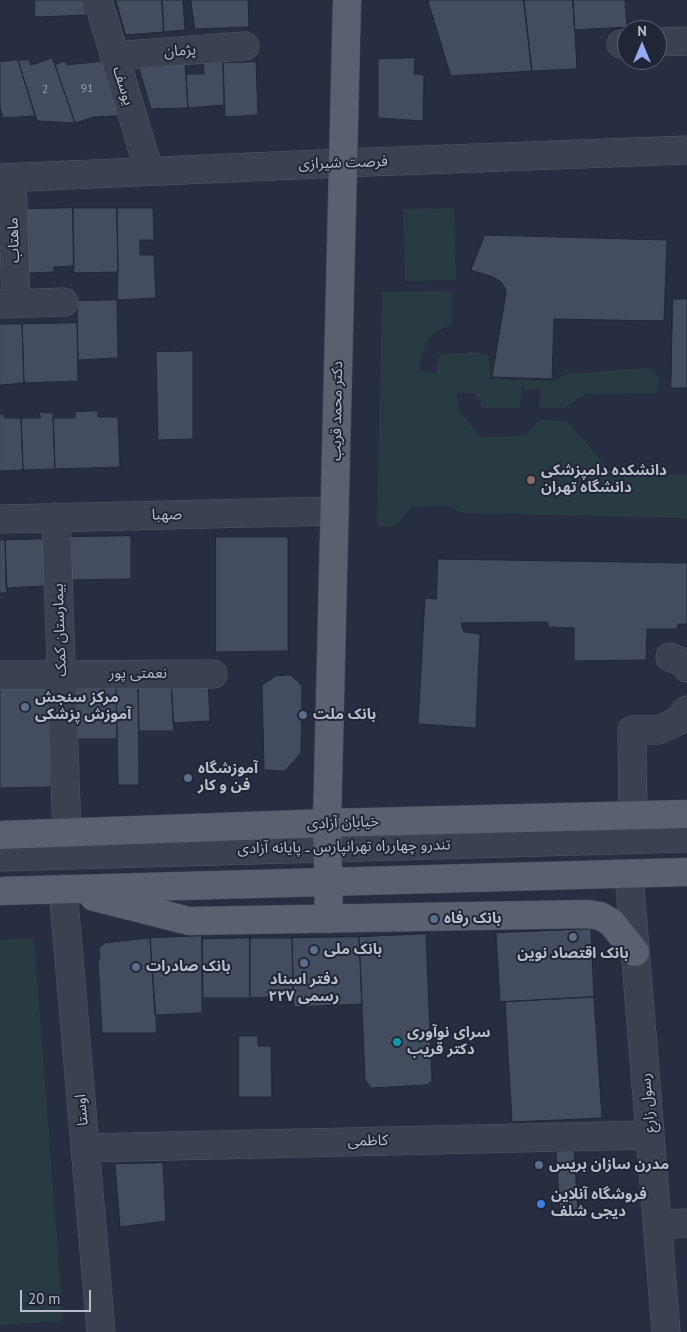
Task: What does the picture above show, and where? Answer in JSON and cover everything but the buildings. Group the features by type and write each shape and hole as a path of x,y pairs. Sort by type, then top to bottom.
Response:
{"main road":[{"name":"دکتر محمد قریب","path":"329,919 328,852 347,0"},
{"name":"خیابان آزادی","path":"0,890 63,889 328,852 633,815 687,814"},
{"name":"خیابان آزادی","path":"0,835 67,834 629,874 687,872"},
{"path":"63,889 189,921 588,914 600,916 611,922 635,952"}],"street":[{"name":"یوسف","path":"98,0 148,171"},
{"path":"667,42 687,41"},
{"name":"پژمان","path":"114,56 245,46"},
{"name":"فرصت شیرازی","path":"6,178 687,150"},
{"name":"ماهتاب","path":"6,178 8,303 64,302"},
{"name":"صهبا","path":"0,519 335,511"},
{"name":"بیمارستان کمک","path":"56,517 67,834"},
{"name":"نعمتی پور","path":"0,675 214,674"},
{"path":"633,815 632,730 658,730 676,722 687,710"},
{"name":"تندرو چهارراه تهرانپارس ـ پایانه آزادی","path":"0,856 328,852 687,838"},
{"path":"0,866 328,852 687,851"},
{"name":"رسول زارع","path":"629,874 666,1332"},
{"name":"اوستا","path":"63,889 101,1332"},
{"name":"کاظمی","path":"86,1148 650,1135"},
{"path":"658,1225 687,1223"}],"shaded area":[{"path":"454,208 456,280 405,281 403,209"},
{"path":"452,291 452,323 432,334 424,349 419,370 436,374 438,358 441,355 477,352 489,356 490,379 555,381 566,374 649,368 656,373 659,379 659,386 655,393 586,394 566,408 539,408 541,389 522,389 520,408 483,408 474,393 456,393 459,410 480,437 520,436 528,433 539,420 567,421 609,470 615,474 687,475 687,518 464,513 444,505 411,507 396,526 377,526 382,292"},
{"path":"34,938 63,1321 0,1325 0,940"}],"place":[{"name":"دانشکده دامپزشکی دانشگاه تهران","path":"531,480"},
{"name":"مرکز سنجش آموزش پزشکی","path":"25,707"},
{"name":"بانک ملت","path":"303,715"},
{"name":"آموزشگاه فن و کار","path":"188,778"},
{"name":"بانک رفاه","path":"434,919"},
{"name":"بانک اقتصاد نوین","path":"573,937"},
{"name":"بانک ملی","path":"314,950"},
{"name":"دفتر اسناد رسمی ۲۲۷","path":"304,963"},
{"name":"بانک صادرات","path":"136,967"},
{"name":"سرای نوآوری دکتر قریب","path":"397,1042"},
{"name":"مدرن سازان بریس","path":"539,1165"},
{"name":"فروشگاه آنلاین دیجی شلف","path":"541,1204"}]}
